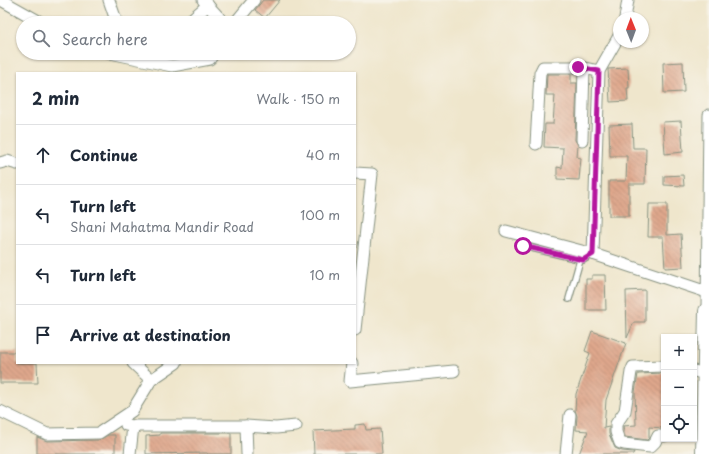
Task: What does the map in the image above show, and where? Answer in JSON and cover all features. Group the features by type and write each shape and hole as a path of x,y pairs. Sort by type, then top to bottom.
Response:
{"street":[{"path":"1,0 30,16"},
{"path":"110,0 115,16"},
{"path":"241,16 254,0"},
{"path":"626,12 628,0"},
{"path":"193,16 205,2 218,16"},
{"path":"593,254 599,71 613,46"},
{"path":"142,60 173,70 207,60"},
{"path":"536,144 540,73 543,67 584,68 599,71"},
{"path":"582,140 584,68"},
{"path":"704,454 699,436 708,311 709,115"},
{"path":"0,163 7,162 16,164"},
{"path":"356,173 372,174 356,321"},
{"path":"506,231 593,254 707,292"},
{"path":"134,364 151,380"},
{"path":"0,411 47,434 99,433 132,411 151,380 175,364"},
{"path":"352,364 350,381 454,371"},
{"path":"661,366 633,367 630,372 625,411 616,424 616,432 620,443 650,447 658,436 661,436"},
{"path":"566,454 570,416"},
{"path":"114,423 133,426 246,426 276,428 296,426"},
{"path":"130,454 133,426"},
{"path":"246,426 247,454"}],"lane":[{"path":"523,246 580,260 583,260 593,254"},
{"path":"568,299 580,260"}],"building":[{"path":"263,0 280,0 267,16 262,16 255,10"},
{"path":"683,62 684,92 664,93 663,63"},
{"path":"628,68 628,101 610,102 608,69"},
{"path":"547,74 571,74 571,83 577,83 575,140 578,145 577,157 581,158 579,180 557,179 557,167 562,168 563,148 544,147 545,124 553,124 555,95 546,95"},
{"path":"681,121 683,152 665,154 663,122"},
{"path":"632,124 633,148 646,148 645,184 629,184 629,216 609,216 609,181 626,181 627,156 610,156 609,125"},
{"path":"683,175 684,186 664,185 664,176"},
{"path":"649,204 667,204 667,235 681,234 683,267 665,268 663,237 648,237"},
{"path":"592,275 605,275 606,310 586,310 586,279 592,279"},
{"path":"645,290 645,322 634,322 627,338 626,291"},
{"path":"592,331 626,343 606,400 604,428 609,427 609,434 615,448 622,451 634,452 633,454 579,454 588,431 576,430 576,394 590,353 585,351"},
{"path":"0,352 16,352 16,364 37,364 38,383 0,383"},
{"path":"661,373 661,428 649,427 649,438 647,440 625,437 623,426 636,425 635,392 638,374"},
{"path":"365,424 366,430 380,429 382,454 314,454 313,431 355,429 355,425"},
{"path":"160,433 231,433 231,454 146,454 146,436 160,435"},
{"path":"108,435 115,435 115,454 37,454 37,437 47,441 99,440"}],"route":[{"path":"523,246 583,260 593,254 599,71 578,67"}]}
